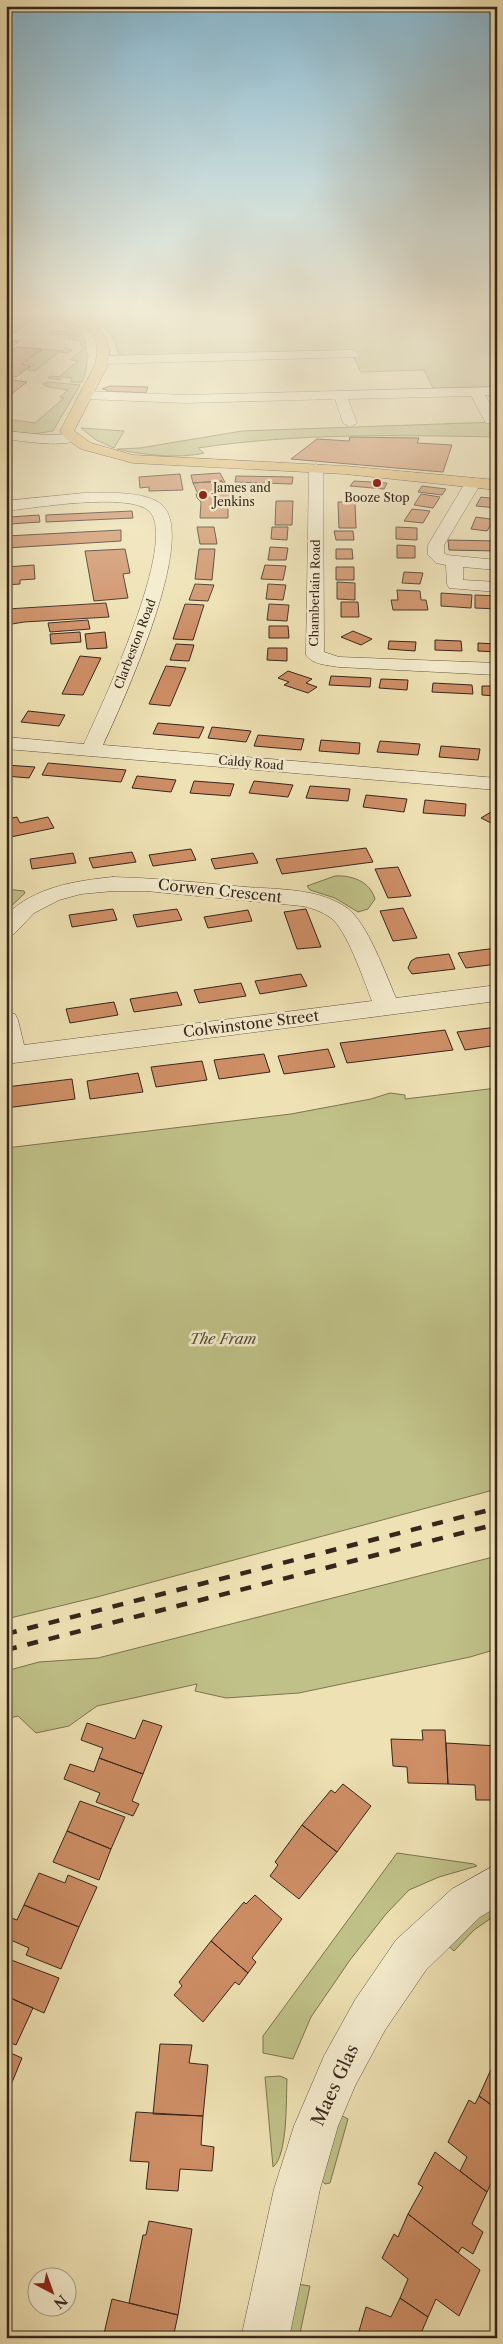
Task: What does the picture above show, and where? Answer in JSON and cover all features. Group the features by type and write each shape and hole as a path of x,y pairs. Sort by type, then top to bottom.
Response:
{"main road":[{"path":"71,421 67,432 72,438 106,453 124,458 316,468 497,485"}],"street":[{"path":"6,436 45,439 72,438"},
{"name":"Chamberlain Road","path":"316,468 315,655 322,659 338,662 497,669"},
{"path":"473,483 436,545 435,550 446,559 455,584 497,587"},
{"name":"Clarbeston Road","path":"6,506 119,498 148,504 160,511 163,517 163,552 153,598 137,645 91,750"},
{"path":"446,559 497,565"},
{"name":"Caldy Road","path":"6,743 497,784"},
{"name":"Corwen Crescent","path":"6,929 20,913 41,900 70,890 107,884 144,884 298,900 329,908 349,922 386,1007"},
{"name":"Colwinstone Street","path":"10,1055 497,993"},
{"path":"6,1020 10,1055"},
{"name":"Maes Glas","path":"265,2338 297,2189 316,2126 339,2071 370,2015 411,1955 466,1903 497,1884"}],"green space":[{"path":"6,421 35,423 59,421 53,431 34,434 6,431"},
{"path":"497,422 497,437 310,437 198,448 204,453 184,456 137,453 117,449 140,448 242,431"},
{"path":"81,428 124,431 114,448 96,440"},
{"path":"335,876 359,880 369,888 375,899 368,909 358,912 335,898 310,890 307,886"},
{"path":"6,889 24,891 25,893 6,911"},
{"name":"The Fram","path":"497,1088 497,1489 97,1597 6,1619 6,1148 291,1114 371,1099 390,1093 405,1095 405,1099"},
{"path":"497,1556 497,1649 470,1657 299,1693 226,1698 195,1691 197,1684 97,1706 69,1726 36,1733 18,1716 6,1719 6,1671 39,1662 98,1658"},
{"path":"397,1853 477,1866 439,1877 409,1890 386,1914 350,1960 311,2017 293,2059 263,2053 263,2036"},
{"path":"497,1900 497,1914 474,1930 454,1951 445,1943"},
{"path":"280,2076 287,2079 284,2139 278,2161 273,2167 265,2077"},
{"path":"339,2114 348,2119 330,2183 325,2184 319,2177"},
{"path":"297,2284 310,2286 299,2338 285,2338"}],"building":[{"path":"350,437 419,438 417,443 452,445 443,472 291,459 317,439 349,441"},
{"path":"220,473 228,488 225,488 222,481 193,483 191,475"},
{"path":"180,474 183,490 149,491 149,487 140,488 139,477"},
{"path":"236,476 293,477 292,484 235,482"},
{"path":"222,481 226,492 229,492 234,502 228,504 228,518 200,518 201,502 197,498 196,494 198,494 193,483"},
{"path":"354,481 387,483 384,489 350,486"},
{"path":"422,486 446,489 442,495 418,492"},
{"path":"421,494 440,497 433,508 414,505"},
{"path":"481,497 497,499 497,508 476,506"},
{"path":"276,501 293,501 292,525 275,525"},
{"path":"338,502 355,502 356,528 339,528"},
{"path":"412,509 430,511 423,523 404,521"},
{"path":"132,511 133,518 46,522 46,515"},
{"path":"39,515 40,522 10,524 10,517"},
{"path":"476,517 497,520 497,527 490,526 487,531 471,529"},
{"path":"197,527 214,527 217,544 200,544"},
{"path":"272,527 288,527 287,540 271,539"},
{"path":"396,527 417,528 417,540 396,539"},
{"path":"121,530 121,541 6,548 6,536"},
{"path":"334,531 353,531 354,540 336,540"},
{"path":"448,540 497,541 497,551 449,550"},
{"path":"397,545 415,546 415,558 397,558"},
{"path":"270,547 288,548 286,560 268,560"},
{"path":"125,549 130,573 123,574 128,598 94,601 85,551"},
{"path":"199,549 215,549 212,580 195,579"},
{"path":"336,549 352,549 353,559 336,559"},
{"path":"34,565 35,579 20,580 20,584 6,585 6,567"},
{"path":"265,565 286,566 283,580 261,579"},
{"path":"336,567 354,567 354,580 336,580"},
{"path":"404,572 423,573 420,584 402,583"},
{"path":"337,582 355,583 355,600 337,599"},
{"path":"195,584 214,585 208,601 189,600"},
{"path":"268,584 286,585 283,600 266,599"},
{"path":"397,590 420,591 421,600 426,600 428,610 393,610 391,600 398,600"},
{"path":"441,593 472,595 471,608 441,606"},
{"path":"475,595 497,596 497,609 475,608"},
{"path":"6,600 7,609 106,603 109,617 24,622 6,625"},
{"path":"341,602 358,602 359,617 341,617"},
{"path":"185,604 204,605 193,640 173,639"},
{"path":"269,604 289,605 287,621 267,620"},
{"path":"88,620 90,629 50,632 48,623"},
{"path":"269,626 288,626 289,638 269,638"},
{"path":"353,631 372,639 361,645 341,637"},
{"path":"80,632 81,642 51,644 50,634"},
{"path":"105,632 107,648 87,649 85,634"},
{"path":"435,640 461,641 462,651 435,650"},
{"path":"389,641 416,642 415,651 388,649"},
{"path":"478,643 497,644 497,652 478,651"},
{"path":"176,644 194,645 189,661 170,660"},
{"path":"268,648 287,648 287,661 267,660"},
{"path":"80,656 101,658 83,695 62,694"},
{"path":"166,666 186,668 170,706 149,704"},
{"path":"288,671 312,679 306,683 317,687 308,693 284,685 289,682 278,678"},
{"path":"331,676 371,678 370,687 329,685"},
{"path":"381,679 408,680 407,690 379,688"},
{"path":"433,683 472,685 473,694 432,692"},
{"path":"482,686 497,686 497,696 482,695"},
{"path":"28,711 65,715 59,726 21,722"},
{"path":"158,723 204,727 199,738 153,734"},
{"path":"212,727 251,731 246,742 208,738"},
{"path":"258,735 304,739 301,750 254,746"},
{"path":"321,740 360,743 359,754 319,751"},
{"path":"380,741 420,744 418,755 377,752"},
{"path":"441,746 480,749 478,760 439,757"},
{"path":"48,763 126,770 121,782 42,775"},
{"path":"6,765 35,767 29,778 6,776"},
{"path":"137,776 176,780 171,792 132,788"},
{"path":"194,781 234,784 230,796 190,793"},
{"path":"254,781 293,785 288,797 249,793"},
{"path":"310,786 350,789 348,801 306,798"},
{"path":"366,795 407,799 404,812 363,807"},
{"path":"425,800 466,804 465,816 423,813"},
{"path":"496,809 497,826 481,818"},
{"path":"17,817 20,823 48,817 54,828 6,838 6,819"},
{"path":"366,848 373,862 282,874 276,859"},
{"path":"191,849 196,860 153,866 149,855"},
{"path":"132,852 136,862 93,868 89,858"},
{"path":"73,853 76,863 32,869 30,859"},
{"path":"253,853 258,863 215,869 211,859"},
{"path":"398,867 411,896 388,898 375,869"},
{"path":"403,908 417,938 393,941 380,911"},
{"path":"113,909 117,920 72,927 69,915"},
{"path":"177,909 182,920 137,927 133,915"},
{"path":"306,909 321,947 297,949 284,912"},
{"path":"248,910 252,921 208,928 204,917"},
{"path":"497,948 497,964 466,968 458,953"},
{"path":"449,954 455,969 412,974 408,968 411,961 416,958"},
{"path":"301,974 307,986 260,994 255,981"},
{"path":"241,983 246,996 199,1003 194,990"},
{"path":"177,992 182,1005 134,1012 130,999"},
{"path":"114,1002 118,1015 70,1023 66,1009"},
{"path":"497,1027 497,1045 465,1050 457,1032"},
{"path":"445,1030 453,1050 347,1063 340,1043"},
{"path":"328,1049 335,1067 284,1074 278,1056"},
{"path":"264,1054 270,1072 219,1079 214,1060"},
{"path":"202,1061 207,1080 156,1087 151,1067"},
{"path":"138,1073 143,1092 90,1099 87,1081"},
{"path":"72,1079 75,1099 6,1108 6,1087"},
{"path":"143,1720 162,1726 143,1774 99,1758 103,1748 81,1740 87,1723 135,1739"},
{"path":"422,1730 445,1730 448,1784 408,1783 407,1767 393,1766 391,1739 423,1740"},
{"path":"446,1743 497,1746 497,1800 476,1800 475,1785 448,1784"},
{"path":"99,1758 143,1774 132,1801 139,1804 133,1816 96,1802 100,1793 64,1779 70,1764 94,1772"},
{"path":"343,1784 371,1806 337,1852 302,1825 331,1790 335,1793"},
{"path":"80,1801 125,1817 111,1849 67,1831"},
{"path":"302,1825 337,1852 299,1899 270,1876 278,1865 275,1862"},
{"path":"67,1831 111,1849 99,1880 53,1862"},
{"path":"39,1873 65,1883 68,1875 97,1887 79,1927 24,1905"},
{"path":"255,1895 282,1919 252,1958 256,1962 248,1973 211,1941 244,1902 246,1904"},
{"path":"24,1905 79,1927 61,1969 26,1955 29,1948 6,1938 6,1916 17,1920"},
{"path":"211,1941 248,1973 239,1985 235,1982 203,2022 174,1995 182,1986 179,1982"},
{"path":"6,1958 59,1978 44,2013 6,1996"},
{"path":"6,1996 33,2008 16,2045 6,2041"},
{"path":"160,2044 192,2045 189,2063 208,2065 203,2116 153,2114"},
{"path":"6,2051 22,2058 6,2097"},
{"path":"497,2056 497,2109 479,2096"},
{"path":"479,2096 497,2109 497,2170 487,2192 460,2171 467,2157 448,2142 469,2100 475,2104"},
{"path":"136,2112 203,2116 201,2145 214,2147 212,2171 180,2169 178,2191 146,2189 149,2162 130,2161"},
{"path":"435,2152 487,2192 472,2224 483,2232 473,2254 462,2247 458,2253 408,2214 423,2187 418,2184"},
{"path":"408,2214 480,2270 459,2316 436,2299 428,2317 400,2298 408,2279 382,2258 394,2234 398,2237"},
{"path":"149,2221 192,2229 178,2315 129,2303 143,2235 146,2235"},
{"path":"400,2298 428,2317 419,2338 357,2338 366,2307 391,2317"},
{"path":"112,2299 178,2315 173,2338 103,2338"}],"railway":[{"path":"6,1634 497,1508"},
{"path":"6,1650 497,1524"}],"place":[{"name":"Booze Stop","path":"377,483"},
{"name":"James and Jenkins","path":"203,495"}]}
